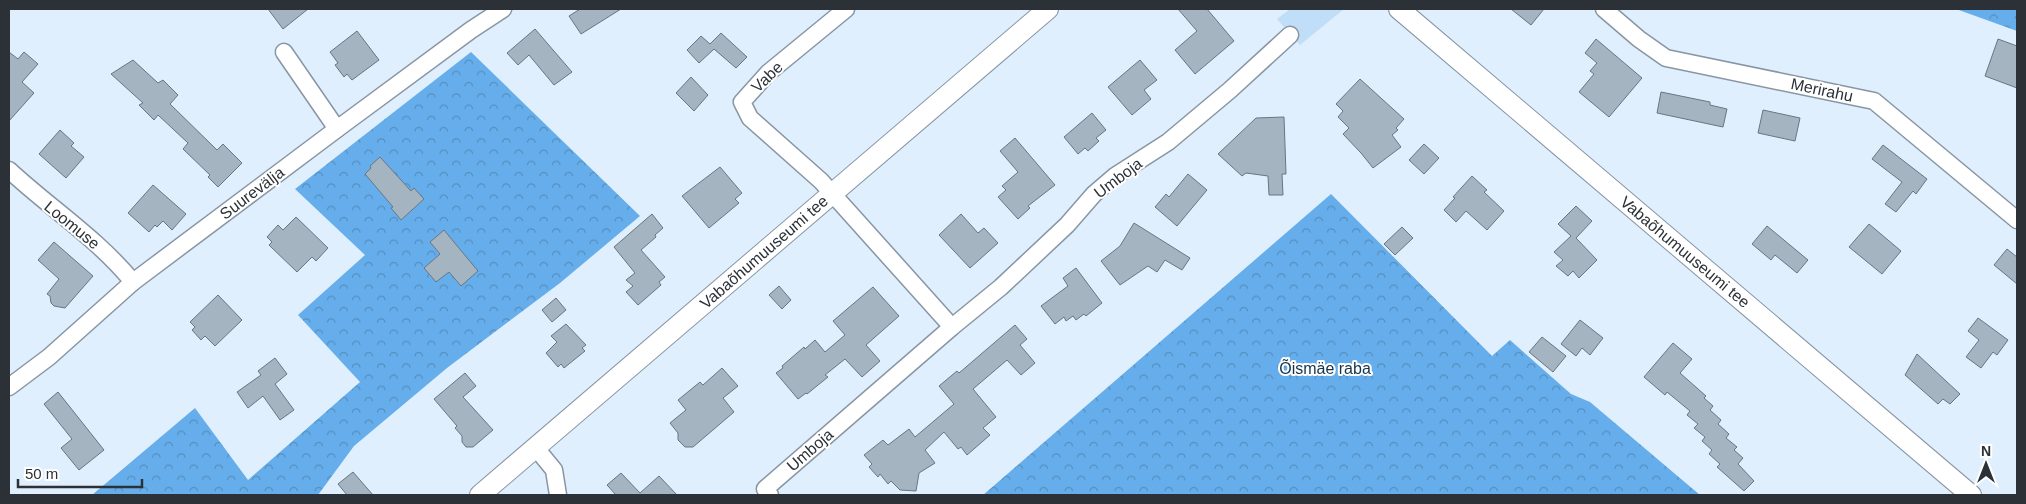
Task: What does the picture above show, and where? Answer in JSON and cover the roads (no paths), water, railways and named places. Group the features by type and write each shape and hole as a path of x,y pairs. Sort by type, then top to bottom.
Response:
{"street":[{"name":"Suurevälja","path":"9,387 49,358 133,282 471,30 504,9"},
{"name":"Vabe","path":"832,193 750,118 742,102 768,73 846,9"},
{"name":"Vabaõhumuuseumi tee","path":"480,495 1048,9"},
{"name":"Vabaõhumuuseumi tee","path":"1399,9 1971,495"},
{"name":"Merirahu","path":"1604,9 1666,58 1874,101 2017,220"},
{"name":"Umboja","path":"770,495 765,489 952,327 1002,287 1067,225 1094,194 1115,176 1168,142 1230,90 1290,35"},
{"path":"284,52 337,129"},
{"name":"Loomuse","path":"9,170 37,196 115,260 133,282"},
{"path":"832,193 952,327"},
{"path":"536,448 554,470 558,495"}],"park label":[{"name":"Õismäe raba","path":"1325,368"}]}
